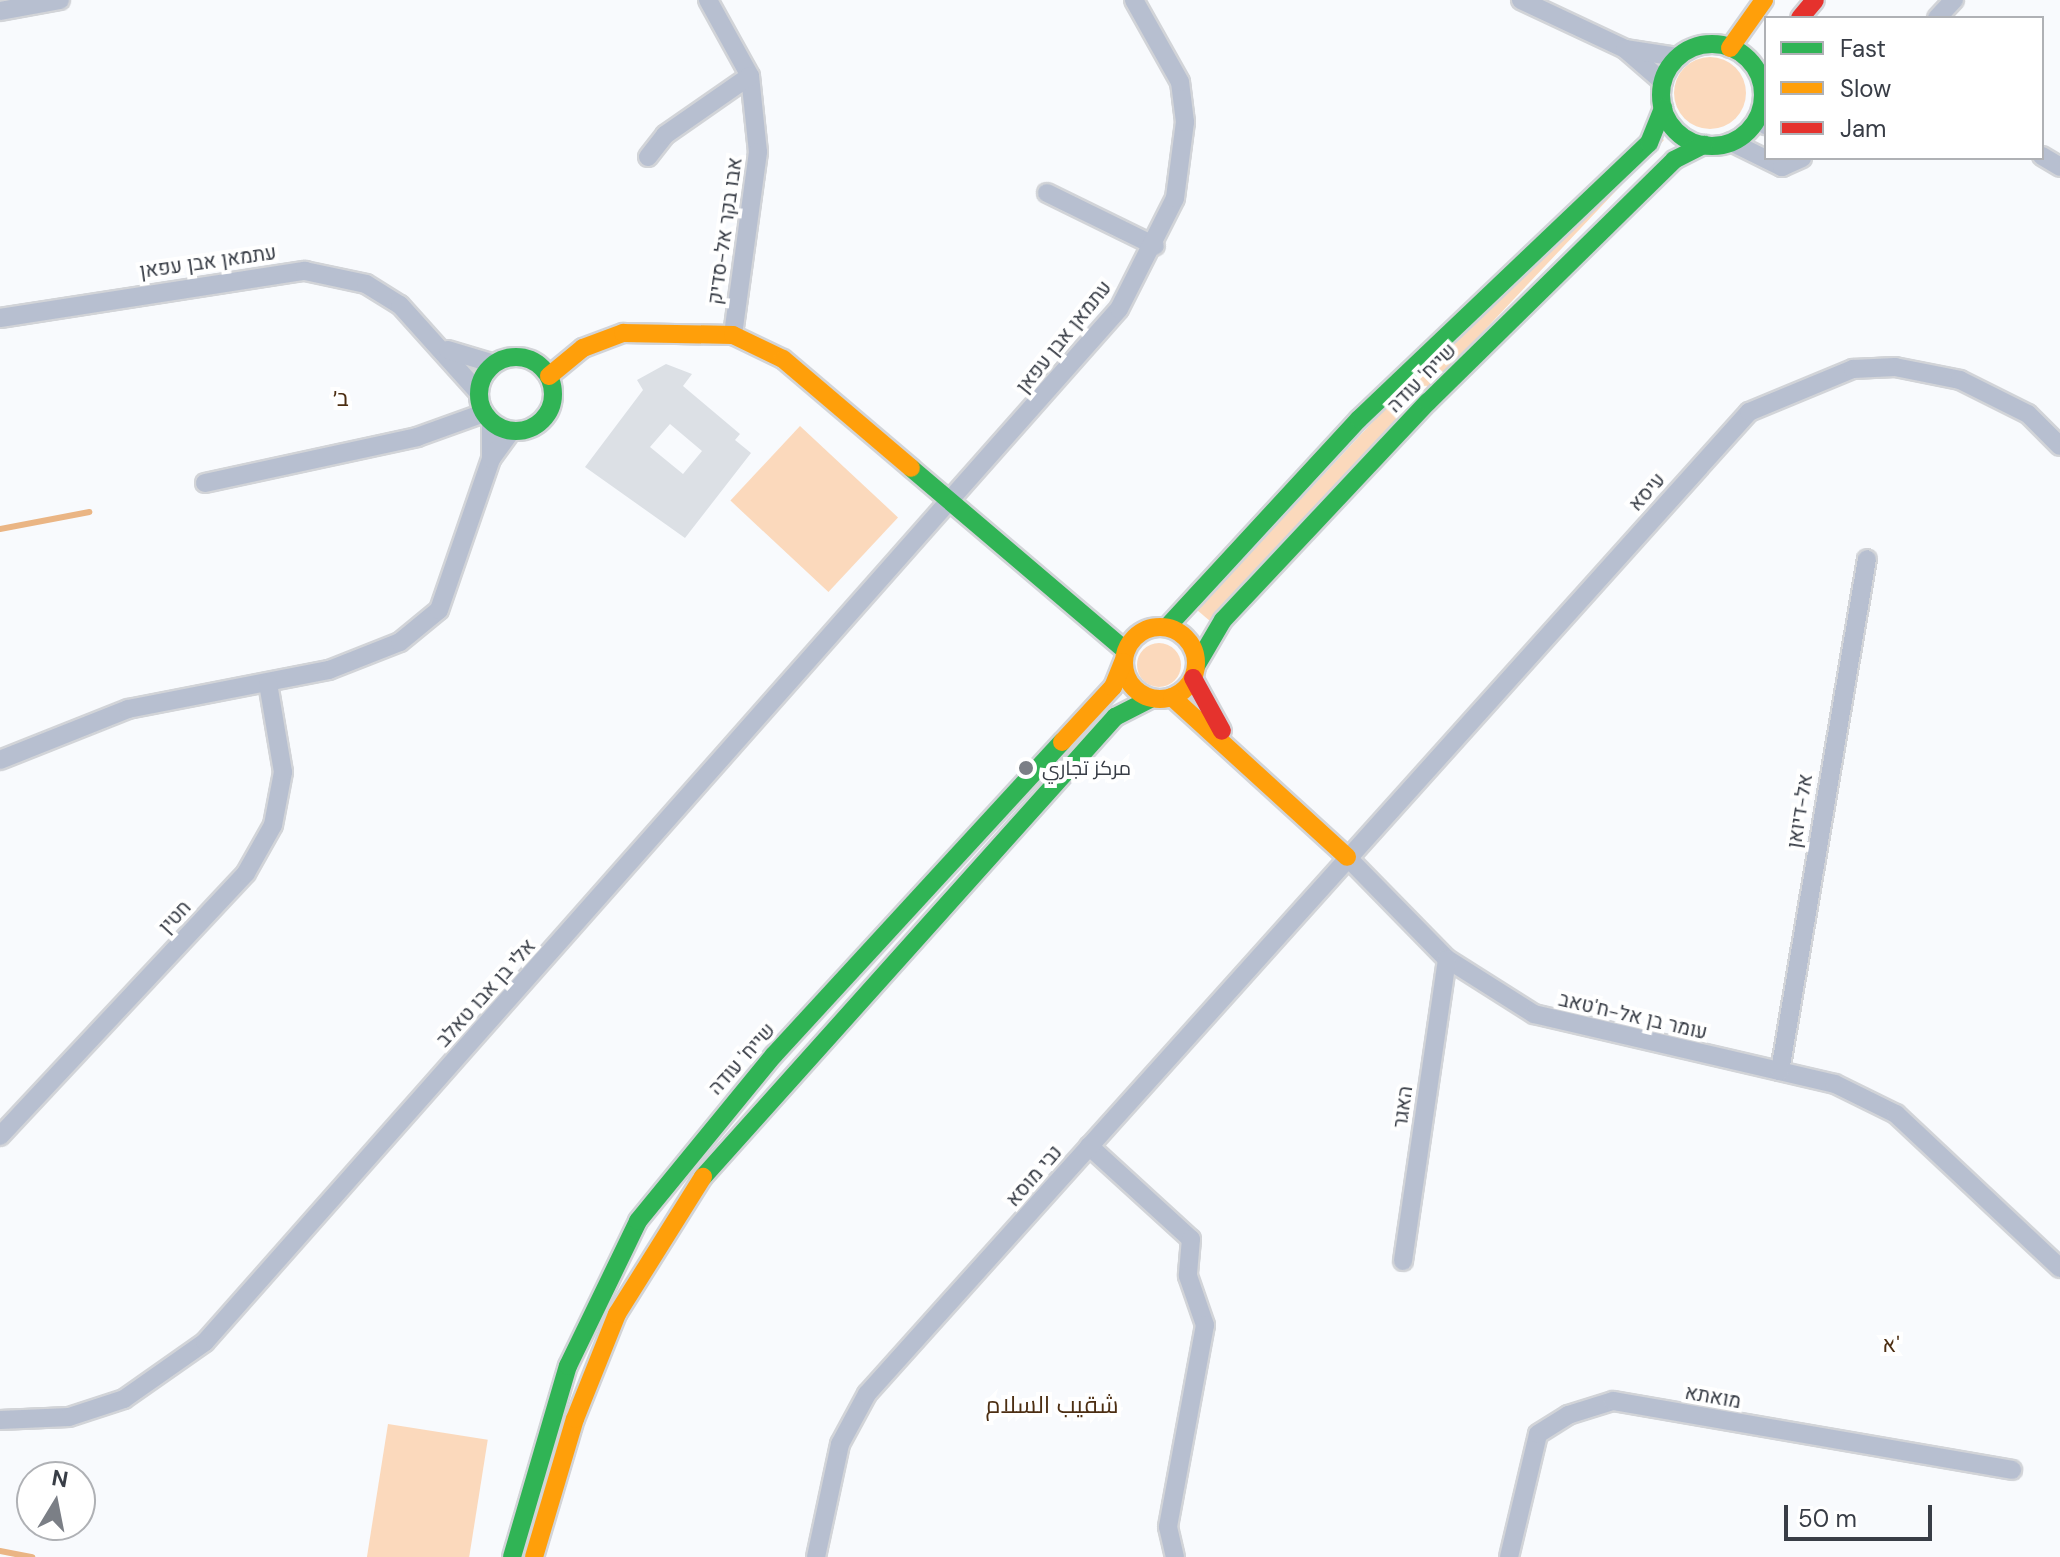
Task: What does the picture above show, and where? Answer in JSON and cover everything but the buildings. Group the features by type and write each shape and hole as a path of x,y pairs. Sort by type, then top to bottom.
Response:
{"main road":[{"path":"1730,48 1764,0"},
{"path":"1802,16 1815,0"},
{"path":"1705,45 1730,48 1752,63 1764,83 1763,118 1731,142 1704,145 1678,132 1663,108 1663,82 1678,57 1705,45"},
{"name":"שייח' עודה","path":"1167,627 1359,419 1649,143 1663,108"},
{"name":"שייח' עודה","path":"1195,672 1223,620 1428,402 1674,160 1704,145"},
{"path":"549,376 583,348 623,333 733,335 783,359 1092,626 1124,656 1131,685 1150,699"},
{"path":"518,357 549,376 550,410 534,427 511,431 487,417 479,393 494,364 518,357"},
{"path":"534,1557 575,1419 617,1314 684,1199 1115,717 1150,699 1172,697 1195,672 1190,643 1167,627 1143,630 1092,626"},
{"path":"1124,656 1143,630"},
{"name":"שייח' עודה","path":"512,1557 568,1366 638,1221 692,1148 1113,687 1124,656"},
{"name":"עומר בן אל-ח'טאב","path":"1195,672 1229,744"},
{"name":"עומר בן אל-ח'טאב","path":"1172,697 1229,744 1347,857"}],"street":[{"path":"0,11 60,0"},
{"name":"אבו בקר אל-סדיק","path":"708,0 750,76 758,152 733,335"},
{"name":"עתמאן אבן עפאן","path":"948,502 1119,309 1155,246 1182,168 1185,122 1180,82 1134,0"},
{"path":"1521,0 1625,49 1663,82"},
{"path":"1939,16 1954,0"},
{"path":"1625,49 1678,57"},
{"path":"648,157 665,135 750,76"},
{"path":"1731,142 1764,154"},
{"path":"1047,193 1155,246"},
{"name":"עתמאן אבן עפאן","path":"0,318 305,271 366,284 400,305 448,350 479,393"},
{"name":"עתמאן אבן עפאן","path":"448,350 494,364"},
{"name":"עיסא","path":"1347,857 1749,412 1853,369 1895,367 1960,380 2028,414 2060,446"},
{"path":"205,483 417,437 487,417 491,459"},
{"path":"0,760 128,709 358,663 439,610 491,459 511,431"},
{"name":"אלי בן אבו טאלב","path":"0,1420 69,1417 124,1399 205,1342 948,502"},
{"name":"אל-דיואן","path":"1780,1071 1867,559"},
{"name":"חטין","path":"0,1136 246,873 273,825 283,772 268,683"},
{"name":"עומר בן אל-ח'טאב","path":"1347,857 1447,959 1534,1014 1835,1084 1896,1114 2060,1268"},
{"name":"נבי מוסא","path":"816,1557 840,1444 867,1394 1347,857"},
{"name":"האגר","path":"1403,1261 1447,959"},
{"path":"1089,1146 1191,1239 1188,1276 1205,1325 1168,1527 1175,1557"},
{"name":"מואתא","path":"1509,1557 1538,1434 1568,1415 1613,1401 2012,1470"}],"shaded area":[{"path":"1717,57 1736,67 1744,79 1744,107 1736,119 1724,127 1703,129 1684,119 1676,107 1674,86 1684,67 1696,59"},
{"path":"1649,126 1664,140 1210,621 1197,610"},
{"path":"800,426 898,517 828,592 730,501"},
{"path":"1159,643 1174,650 1181,665 1174,680 1159,687 1144,680 1137,665 1144,650"},
{"path":"388,1424 488,1440 469,1557 367,1557"}],"waterway":[{"path":"0,529 89,512"},
{"path":"0,1551 32,1557"}],"traffic: fast":[{"path":"1712,44 1731,48 1748,59 1759,76 1763,95 1759,114 1748,131 1731,142 1712,146 1693,142 1676,131 1665,114 1661,95 1665,76 1676,59 1693,48 1712,44"},
{"path":"1167,627 1359,419 1649,143 1663,108"},
{"path":"1196,666 1223,620 1428,402 1674,160 1704,145"},
{"path":"516,357 537,363 547,373 553,394 547,415 537,425 516,431 495,425 485,415 479,394 485,373 495,363 516,357"},
{"path":"911,468 1125,650"},
{"path":"703,1177 1115,717 1150,699"},
{"path":"512,1557 568,1366 638,1221 774,1055 1062,742"}],"traffic: slow":[{"path":"1730,48 1764,0"},
{"path":"549,376 583,348 623,333 733,335 783,359 911,468"},
{"path":"1167,627 1186,637 1194,649 1196,663 1194,677 1186,689 1174,697 1153,699 1134,689 1126,677 1124,656 1134,637 1146,629 1167,627"},
{"path":"1062,742 1113,687 1123,662"},
{"path":"1172,697 1347,857"},
{"path":"534,1557 575,1419 617,1314 703,1177"}],"traffic: jam":[{"path":"1802,16 1815,0"},
{"path":"1193,678 1222,731"}],"place":[{"name":"مركز تجاري","path":"1026,768"}],"district":[{"name":"ב׳","path":"341,399"},
{"name":"א'","path":"1891,1345"},
{"name":"شقيب السلام","path":"1052,1405"}]}
